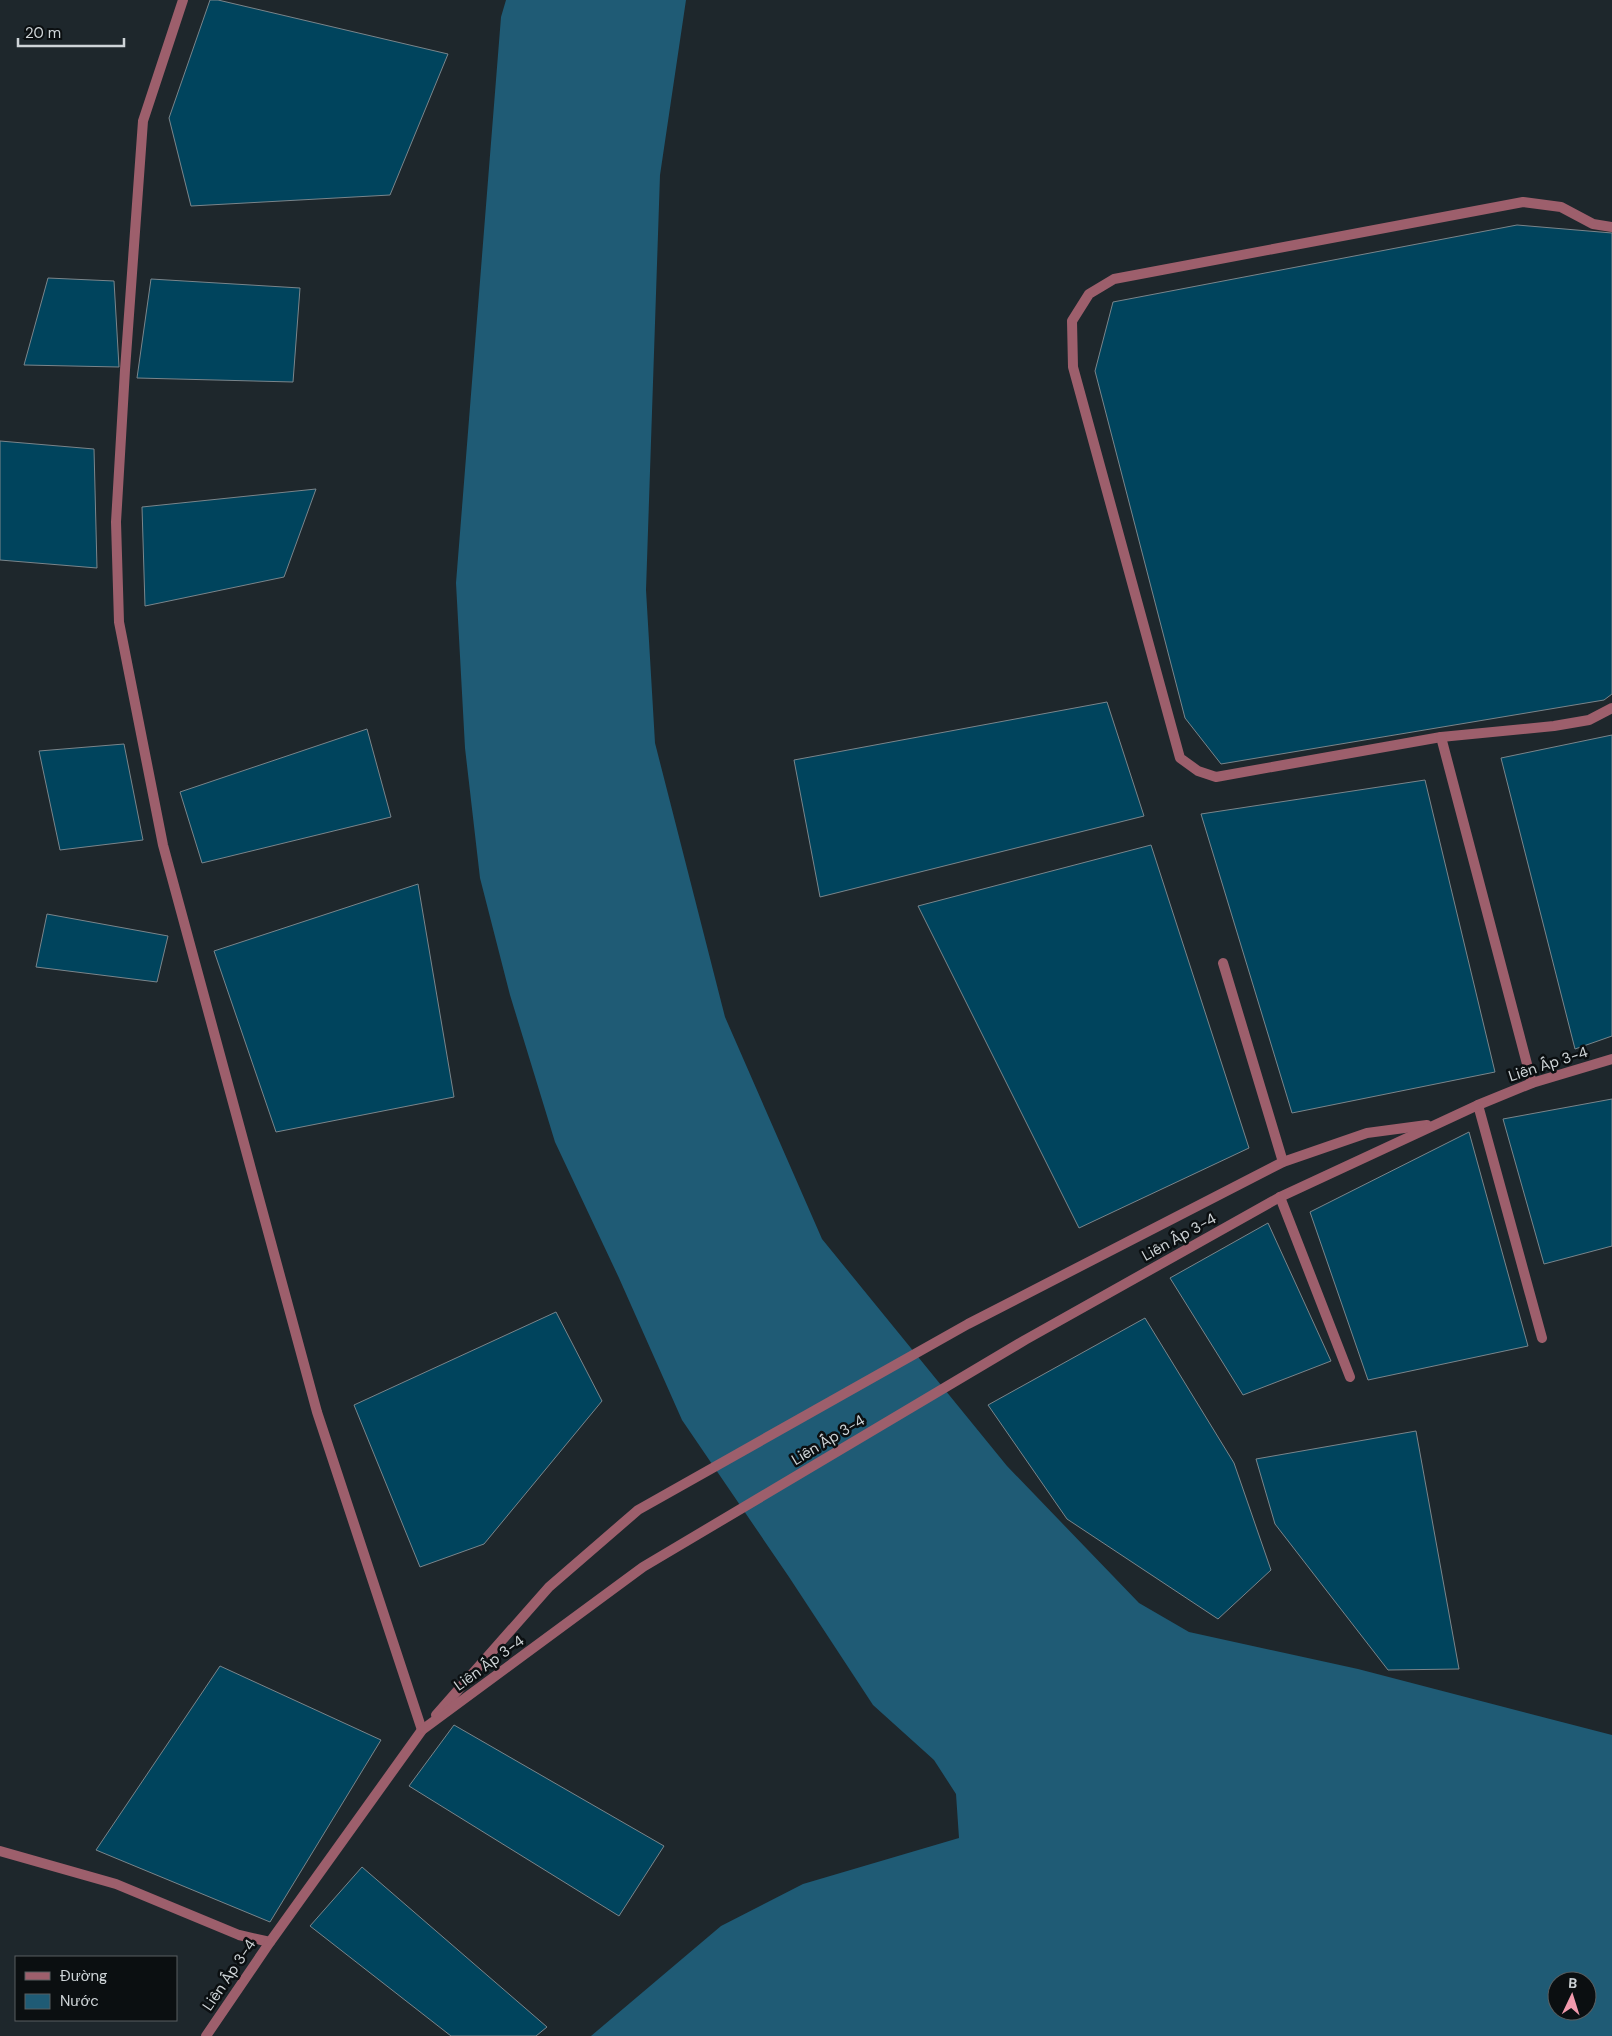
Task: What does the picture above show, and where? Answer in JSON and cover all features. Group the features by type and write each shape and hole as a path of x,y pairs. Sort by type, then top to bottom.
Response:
{"street":[{"path":"183,0 143,120 124,370 116,522 119,622 163,845 312,1393 422,1730"},
{"path":"1612,227 1593,224 1561,207 1523,202 1114,279 1088,294 1072,321 1073,367 1180,758 1198,771 1216,777 1441,737 1554,726 1589,720 1612,708"},
{"path":"1441,737 1532,1083"},
{"path":"1223,963 1283,1162"},
{"name":"Liên Ấp 3-4","path":"206,2036 270,1942 422,1730 643,1567 1025,1340 1280,1197 1478,1105 1532,1083 1612,1059"},
{"path":"1478,1105 1542,1338"},
{"path":"422,1730 549,1587 638,1510 968,1324 1283,1162 1367,1133 1439,1123"},
{"path":"1280,1197 1350,1377"},
{"path":"0,1851 116,1884 240,1935 270,1942"}],"water":[{"path":"506,0 686,0 660,175 646,590 655,743 725,1017 822,1239 1007,1466 1139,1603 1189,1632 1358,1669 1612,1735 1612,2036 591,2036 721,1926 803,1884 959,1838 956,1794 934,1760 873,1705 682,1420 619,1278 555,1142 510,995 480,878 465,748 456,583 501,17"}],"building":[{"path":"210,0 218,0 448,54 390,195 191,206 169,118"},
{"path":"1517,225 1612,233 1612,694 1604,700 1221,764 1185,718 1095,371 1113,302"},
{"path":"48,278 114,281 119,367 24,365"},
{"path":"151,279 300,288 293,382 137,378"},
{"path":"0,441 94,449 97,568 0,560"},
{"path":"316,489 284,577 145,606 142,507"},
{"path":"1107,702 1144,816 820,897 794,760"},
{"path":"367,729 391,817 202,863 180,792"},
{"path":"1612,735 1612,1036 1575,1049 1501,758"},
{"path":"124,744 143,840 60,850 39,751"},
{"path":"1425,780 1495,1072 1292,1113 1201,814"},
{"path":"1151,845 1249,1148 1079,1228 918,906"},
{"path":"418,884 454,1097 276,1132 214,951"},
{"path":"47,914 168,936 157,982 36,967"},
{"path":"1612,1099 1612,1246 1544,1264 1503,1119"},
{"path":"1469,1132 1528,1346 1368,1380 1310,1212"},
{"path":"1268,1223 1331,1361 1243,1395 1170,1278"},
{"path":"556,1312 602,1401 484,1544 420,1567 354,1405"},
{"path":"1145,1318 1234,1463 1271,1570 1218,1619 1067,1519 988,1405"},
{"path":"1416,1431 1459,1669 1388,1670 1275,1524 1256,1459"},
{"path":"220,1666 381,1740 270,1922 96,1850"},
{"path":"454,1725 664,1846 619,1916 409,1786"},
{"path":"362,1867 547,2027 536,2036 451,2036 310,1926"}]}
